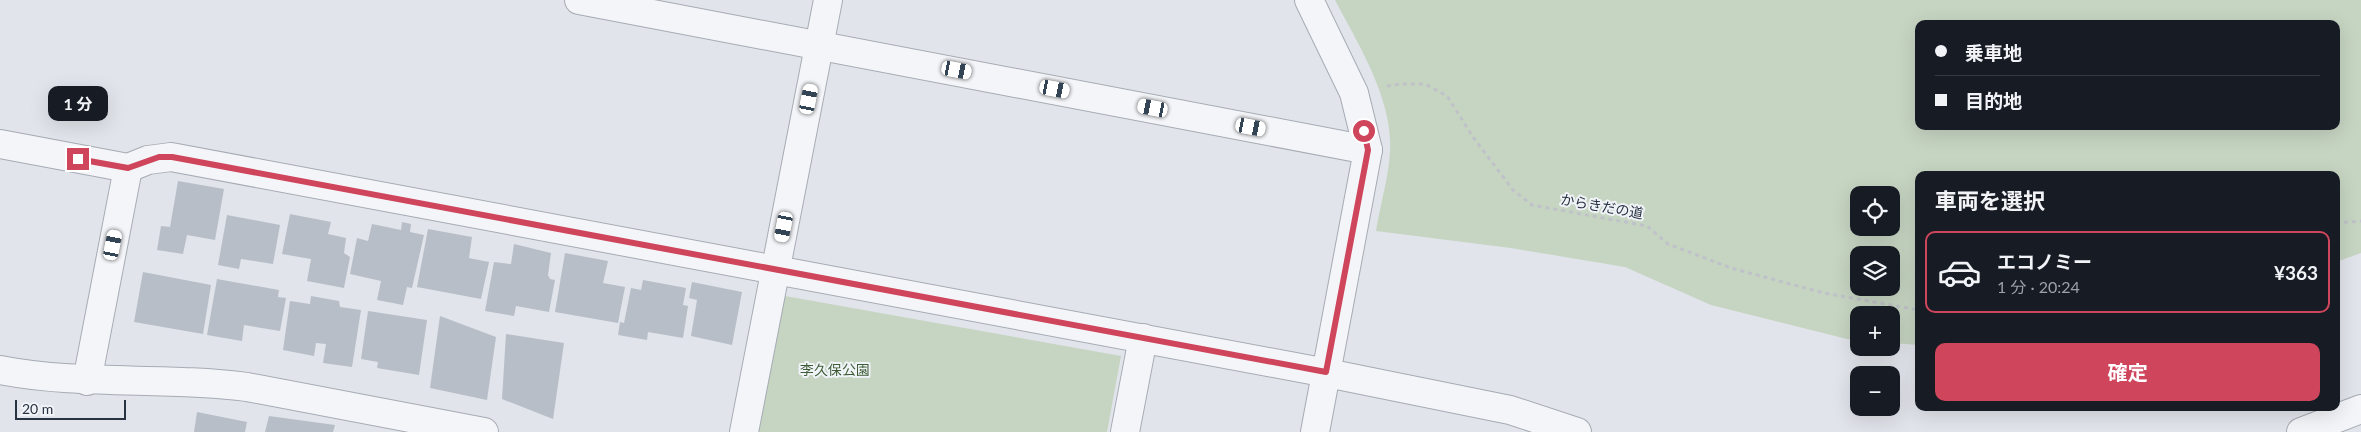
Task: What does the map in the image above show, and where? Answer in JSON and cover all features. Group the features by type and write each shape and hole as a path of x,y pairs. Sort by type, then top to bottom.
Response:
{"street":[{"path":"579,0 820,44 1368,150"},
{"path":"744,432 828,0"},
{"path":"1309,0 1354,93 1368,150 1315,432"},
{"path":"0,144 128,168 159,157 172,157 775,271 1326,372 1508,421 1576,432"},
{"path":"87,381 128,168"},
{"path":"1125,432 1143,338"},
{"path":"0,370 30,376 87,381 208,382 247,387 484,432"},
{"path":"2301,432 2361,408"}],"path":[{"name":"からきだの道","path":"1354,93 1401,84 1425,84 1447,96 1473,137 1513,190 1532,205 1647,226 1668,244 1730,268 1824,293 1915,309"},
{"path":"2340,222 2361,222"}],"green space":[{"path":"1335,0 2361,0 2361,253 2340,261 2340,171 1915,171 1915,345 1900,344 1900,306 1850,306 1850,339 1847,339 1711,305 1625,267 1511,248 1376,231 1390,151 1386,112 1372,73"},
{"name":"李久保公園","path":"785,296 1121,356 1107,432 758,432"}],"building":[{"path":"178,181 224,189 215,240 187,235 183,254 157,250 161,226 170,227"},
{"path":"290,214 331,222 328,234 346,238 344,253 350,257 344,288 307,281 311,259 282,254"},
{"path":"227,215 280,225 273,264 241,259 239,269 218,265"},
{"path":"402,222 411,224 410,232 424,235 412,288 407,287 403,305 377,300 381,281 350,274 357,238 368,241 372,224 401,230"},
{"path":"428,229 472,237 469,258 489,262 481,299 417,287"},
{"path":"514,244 551,253 548,275 550,279 555,280 549,312 516,306 514,316 485,311 494,262 511,264"},
{"path":"565,253 608,261 603,283 625,287 618,323 555,312"},
{"path":"143,272 211,285 203,334 134,322"},
{"path":"217,279 279,290 278,297 286,298 280,331 244,325 242,341 207,335"},
{"path":"643,280 686,288 683,305 688,306 683,338 648,332 647,340 618,335 620,322 624,323 631,288 641,290"},
{"path":"692,282 742,292 732,345 691,336 697,300 689,298"},
{"path":"311,296 339,301 340,307 361,310 352,367 323,363 326,344 316,343 314,356 283,350 290,301 310,304"},
{"path":"368,311 427,320 419,375 377,368 378,362 361,359"},
{"path":"440,316 496,337 487,400 430,388"},
{"path":"506,334 564,343 553,419 502,399"},
{"path":"197,412 247,422 245,432 194,432"},
{"path":"269,416 335,425 333,432 265,432"}],"route":[{"path":"78,159 128,168 159,157 172,157 775,271 1326,372 1368,150 1364,131"}]}
